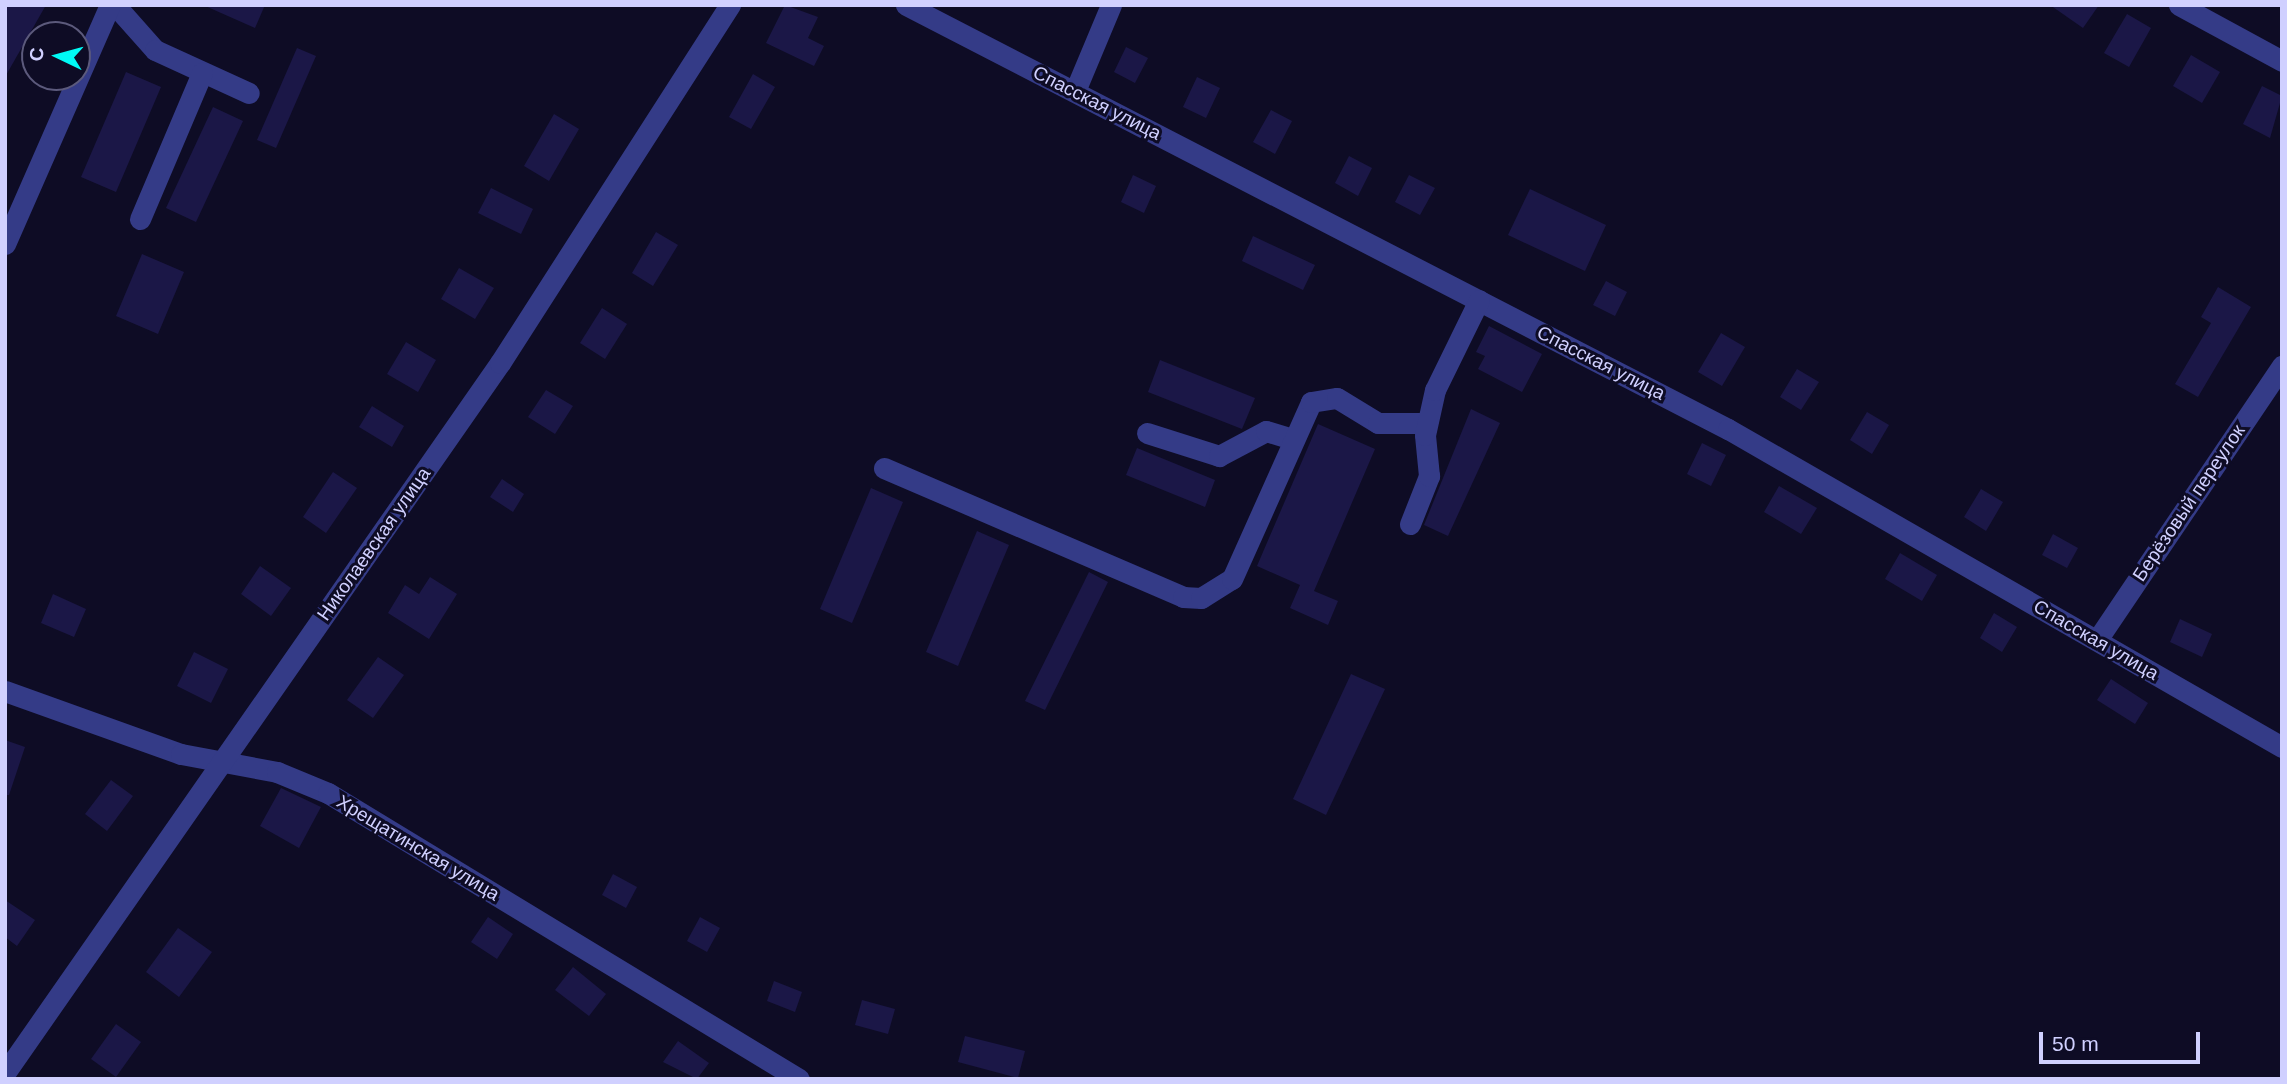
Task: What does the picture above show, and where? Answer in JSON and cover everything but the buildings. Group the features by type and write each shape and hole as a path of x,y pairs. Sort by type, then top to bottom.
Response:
{"street":[{"path":"5,244 113,5 155,50 249,93"},
{"name":"Николаевская улица","path":"5,1073 500,363 730,5"},
{"name":"Спасская улица","path":"906,5 1728,429 2282,747"},
{"path":"1074,91 1111,5"},
{"path":"2179,5 2282,61"},
{"path":"140,219 202,72"},
{"path":"1410,524 1429,476 1426,422 1479,300"},
{"name":"Берёзовый переулок","path":"2096,640 2282,366"},
{"path":"884,468 1183,597 1201,598 1233,579 1292,439 1311,402 1320,396 1337,398 1378,423 1426,422"},
{"path":"1147,433 1219,456 1266,431 1292,439"},
{"name":"Хрещатинская улица","path":"5,691 181,754 277,772 328,793 799,1079"}]}
